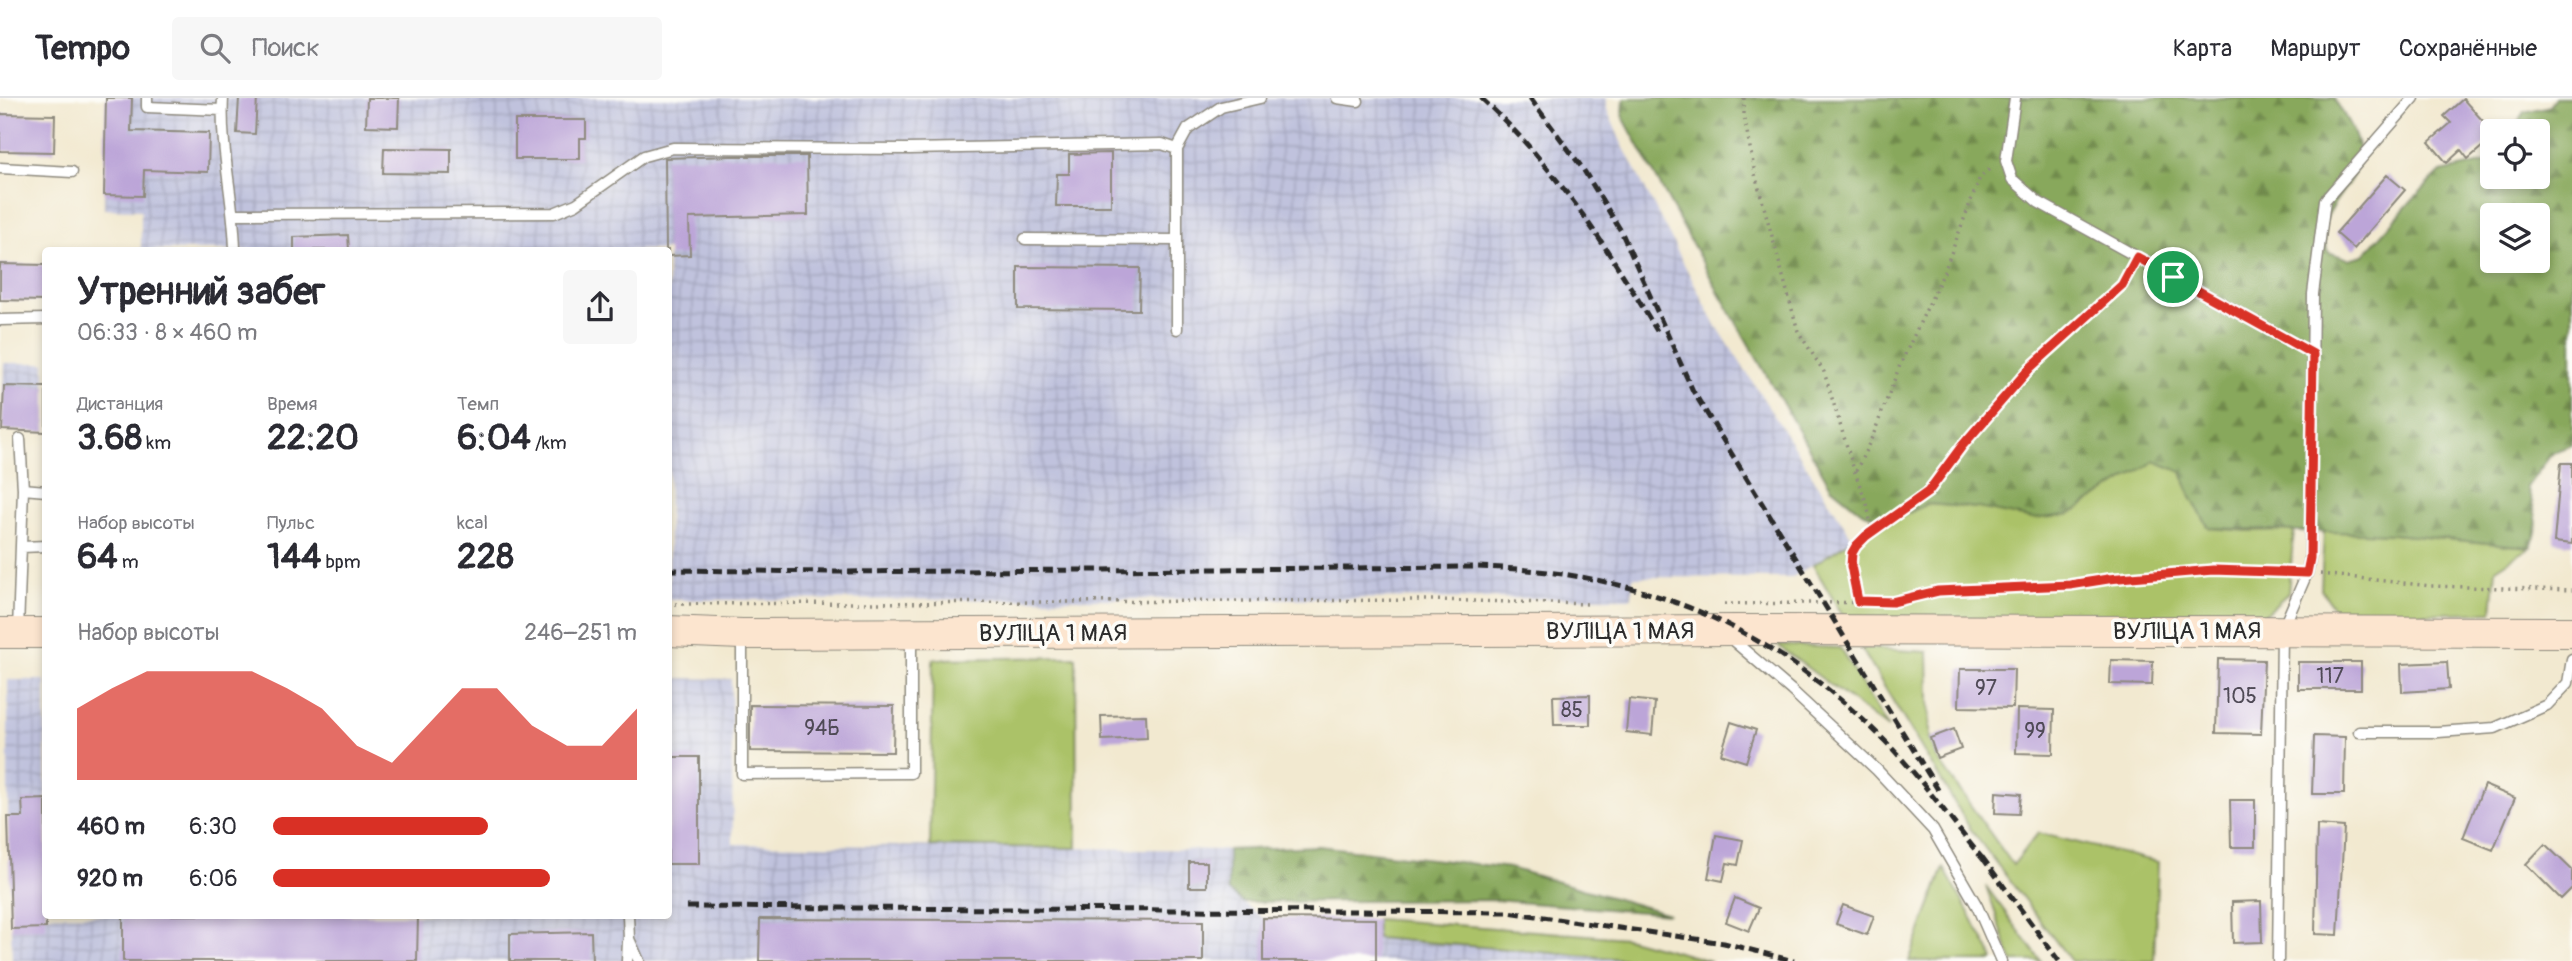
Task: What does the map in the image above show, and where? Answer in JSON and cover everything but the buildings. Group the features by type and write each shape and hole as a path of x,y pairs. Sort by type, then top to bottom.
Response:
{"street":[{"name":"ВУЛІЦА 1 МАЯ","path":"672,631 911,634 1716,617 2282,631 2572,632"}],"lane":[{"path":"147,98 147,107 223,104 226,172 234,214 235,247"},
{"path":"1177,330 1177,149 1188,129 1221,107 1260,98"},
{"path":"1337,98 1358,101"},
{"path":"2015,98 2006,161 2012,179 2038,202 2313,354"},
{"path":"2278,961 2282,631 2307,573 2310,558 2313,295 2325,201 2414,98"},
{"path":"234,214 554,213 576,204 644,156 673,148 909,149 1162,144 1177,149"},
{"path":"0,168 72,172"},
{"path":"1025,239 1177,240"},
{"path":"0,320 42,319"},
{"path":"20,439 23,489 21,633"},
{"path":"23,489 42,491"},
{"path":"22,547 42,546"},
{"path":"1716,617 1868,761 1933,830 1978,906 2001,961"},
{"path":"742,634 742,774 911,773 911,634"},
{"path":"2359,732 2438,732 2495,728 2547,705 2568,683 2572,659"},
{"path":"626,961 628,919"},
{"path":"629,939 639,961"}],"path":[{"path":"1744,98 1744,116 1755,174 1798,331 1824,372 1867,504 1871,525 1852,553 1851,566 1858,601"},
{"path":"1855,473 1874,433 1900,365 1944,272 1980,177 2006,161"},
{"path":"1866,536 1928,492 1962,446 2030,368 2122,285 2137,257"},
{"path":"1716,617 1858,601 1892,602 1938,591 2070,585 2213,570 2307,573 2431,586 2572,590"},
{"path":"672,604 1445,600 1598,605"}],"shaded area":[{"path":"106,98 1607,98 1606,107 1622,144 1713,320 1853,539 1791,578 1633,577 1632,598 672,600 672,247 141,247 141,210 104,209"},
{"path":"4,363 42,363 42,432 2,430"},
{"path":"672,678 731,679 733,844 1228,850 1228,891 1263,918 1376,919 1377,938 1644,961 12,961 8,680 42,680 42,919 672,919"}],"green space":[{"path":"1624,98 2334,98 2353,132 2359,153 2352,177 2325,223 2324,237 2328,252 2348,259 2364,255 2413,199 2441,172 2480,164 2480,189 2550,189 2550,119 2521,119 2525,112 2550,106 2556,98 2572,98 2572,445 2553,452 2527,487 2537,525 2530,547 2392,534 2209,528 2192,499 2182,472 2155,461 2068,515 2033,519 1978,508 1927,504 1891,522 1862,512 1831,487 1717,289 1623,117"},
{"path":"2155,461 2182,472 2192,499 2209,528 2246,531 2294,530 2288,593 2263,616 1846,621 1813,565 1853,539 1927,504 2068,515"},
{"path":"2324,531 2392,534 2530,547 2496,569 2492,612 2339,616 2321,589"},
{"path":"1777,645 1840,648 1888,728"},
{"path":"1861,648 1928,652 1930,738 1937,758 2013,865 2038,833 2158,862 2154,961 2071,961 1971,830"},
{"path":"1076,657 1077,848 930,846 933,659"},
{"path":"1318,846 1510,868 1669,914 1494,900 1243,902 1228,891 1228,850"},
{"path":"1944,868 1990,951 1993,961 1909,961"},
{"path":"1986,886 2041,961 2012,961"},
{"path":"1376,919 1626,938 1711,961 1648,961 1376,938"}],"railway":[{"path":"1481,98 1532,150 1578,208 1657,331"},
{"path":"1530,98 1583,169 1621,231 1693,391 1940,793"},
{"path":"672,570 832,572 1473,567 1534,570 1591,579 1646,592 1698,611 1747,635 1795,665 1841,700 1886,742 1913,771 1987,864"},
{"path":"1982,857 2059,961"},
{"path":"687,907 1508,912 1724,943 1794,961"}],"route":[{"path":"2137,257 2173,277 2313,354 2310,558 2307,573 2213,570 2070,585 1938,591 1892,602 1858,601 1851,566 1852,553 1856,546 1928,492 1962,446 2030,368 2092,315 2122,285 2137,257"}]}
